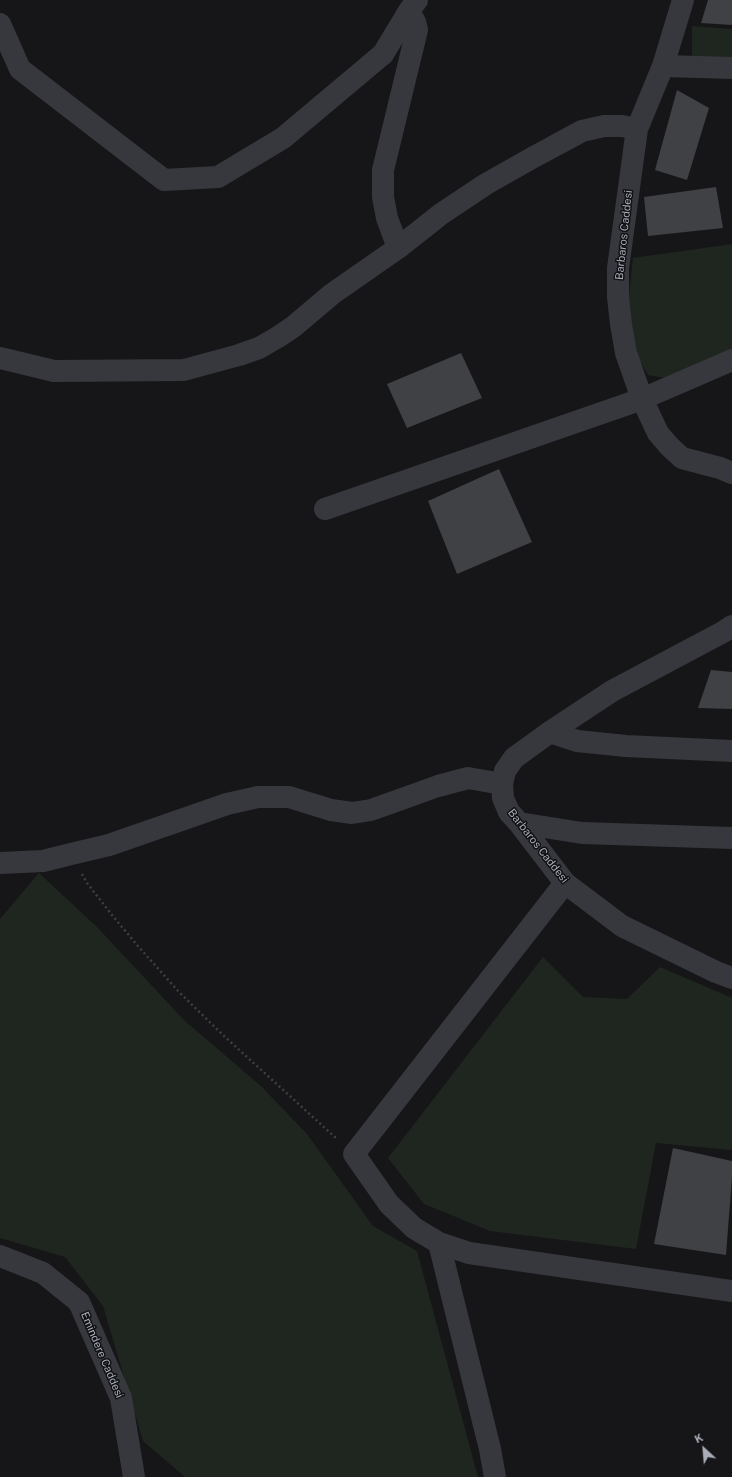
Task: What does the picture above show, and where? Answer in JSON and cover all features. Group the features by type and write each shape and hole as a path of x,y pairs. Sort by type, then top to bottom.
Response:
{"street":[{"name":"Barbaros Caddesi","path":"683,0 663,66 637,129 618,268 618,297 626,353 642,399 658,432 669,446 682,458 720,468 732,473"},
{"path":"0,24 20,69 164,180 218,177 283,138 383,54 413,6"},
{"path":"398,248 387,218 383,197 383,170 417,30 413,6"},
{"path":"663,66 732,68"},
{"path":"0,358 54,371 184,370 259,348 293,327 332,294 398,248 441,214 486,184 582,131 604,126 622,126 637,129"},
{"path":"325,509 642,399 732,360"},
{"path":"0,863 5,864 42,861 109,845 227,804 258,797 289,797 331,810 352,813 371,810 438,786 468,778 502,784 506,771 514,758 550,732 612,690 732,626"},
{"path":"550,732 577,741 626,746 732,751"},
{"name":"Barbaros Caddesi","path":"502,784 503,798 509,812 565,882 622,926 716,972 732,978"},
{"path":"519,823 582,833 732,838"},
{"path":"565,882 354,1154 389,1204 414,1228 439,1243 469,1253 732,1291"},
{"path":"439,1243 490,1449 495,1477"},
{"name":"Emindere Caddesi","path":"0,1256 43,1273 79,1302 121,1398 135,1476"}],"path":[{"path":"71,854 87,883 112,915 179,992 224,1036 354,1154"}],"shaded area":[{"path":"692,26 732,29 732,58 692,58"},
{"path":"732,244 732,351 671,379 648,375 638,358 628,305 633,258"},
{"path":"39,873 98,928 184,1020 261,1086 307,1134 373,1226 417,1251 478,1477 185,1477 143,1441 103,1306 65,1257 0,1238 0,919"},
{"path":"543,957 583,997 627,999 660,967 732,998 732,1150 656,1143 636,1249 490,1231 424,1204 388,1158"}],"building":[{"path":"708,0 732,0 732,25 701,23"},
{"path":"677,90 709,108 687,180 655,170"},
{"path":"716,187 723,228 648,236 644,197"},
{"path":"461,353 482,398 407,428 387,384"},
{"path":"499,469 532,542 457,574 428,501"},
{"path":"711,670 732,672 732,709 698,708"},
{"path":"673,1148 732,1161 726,1255 654,1244"}]}
